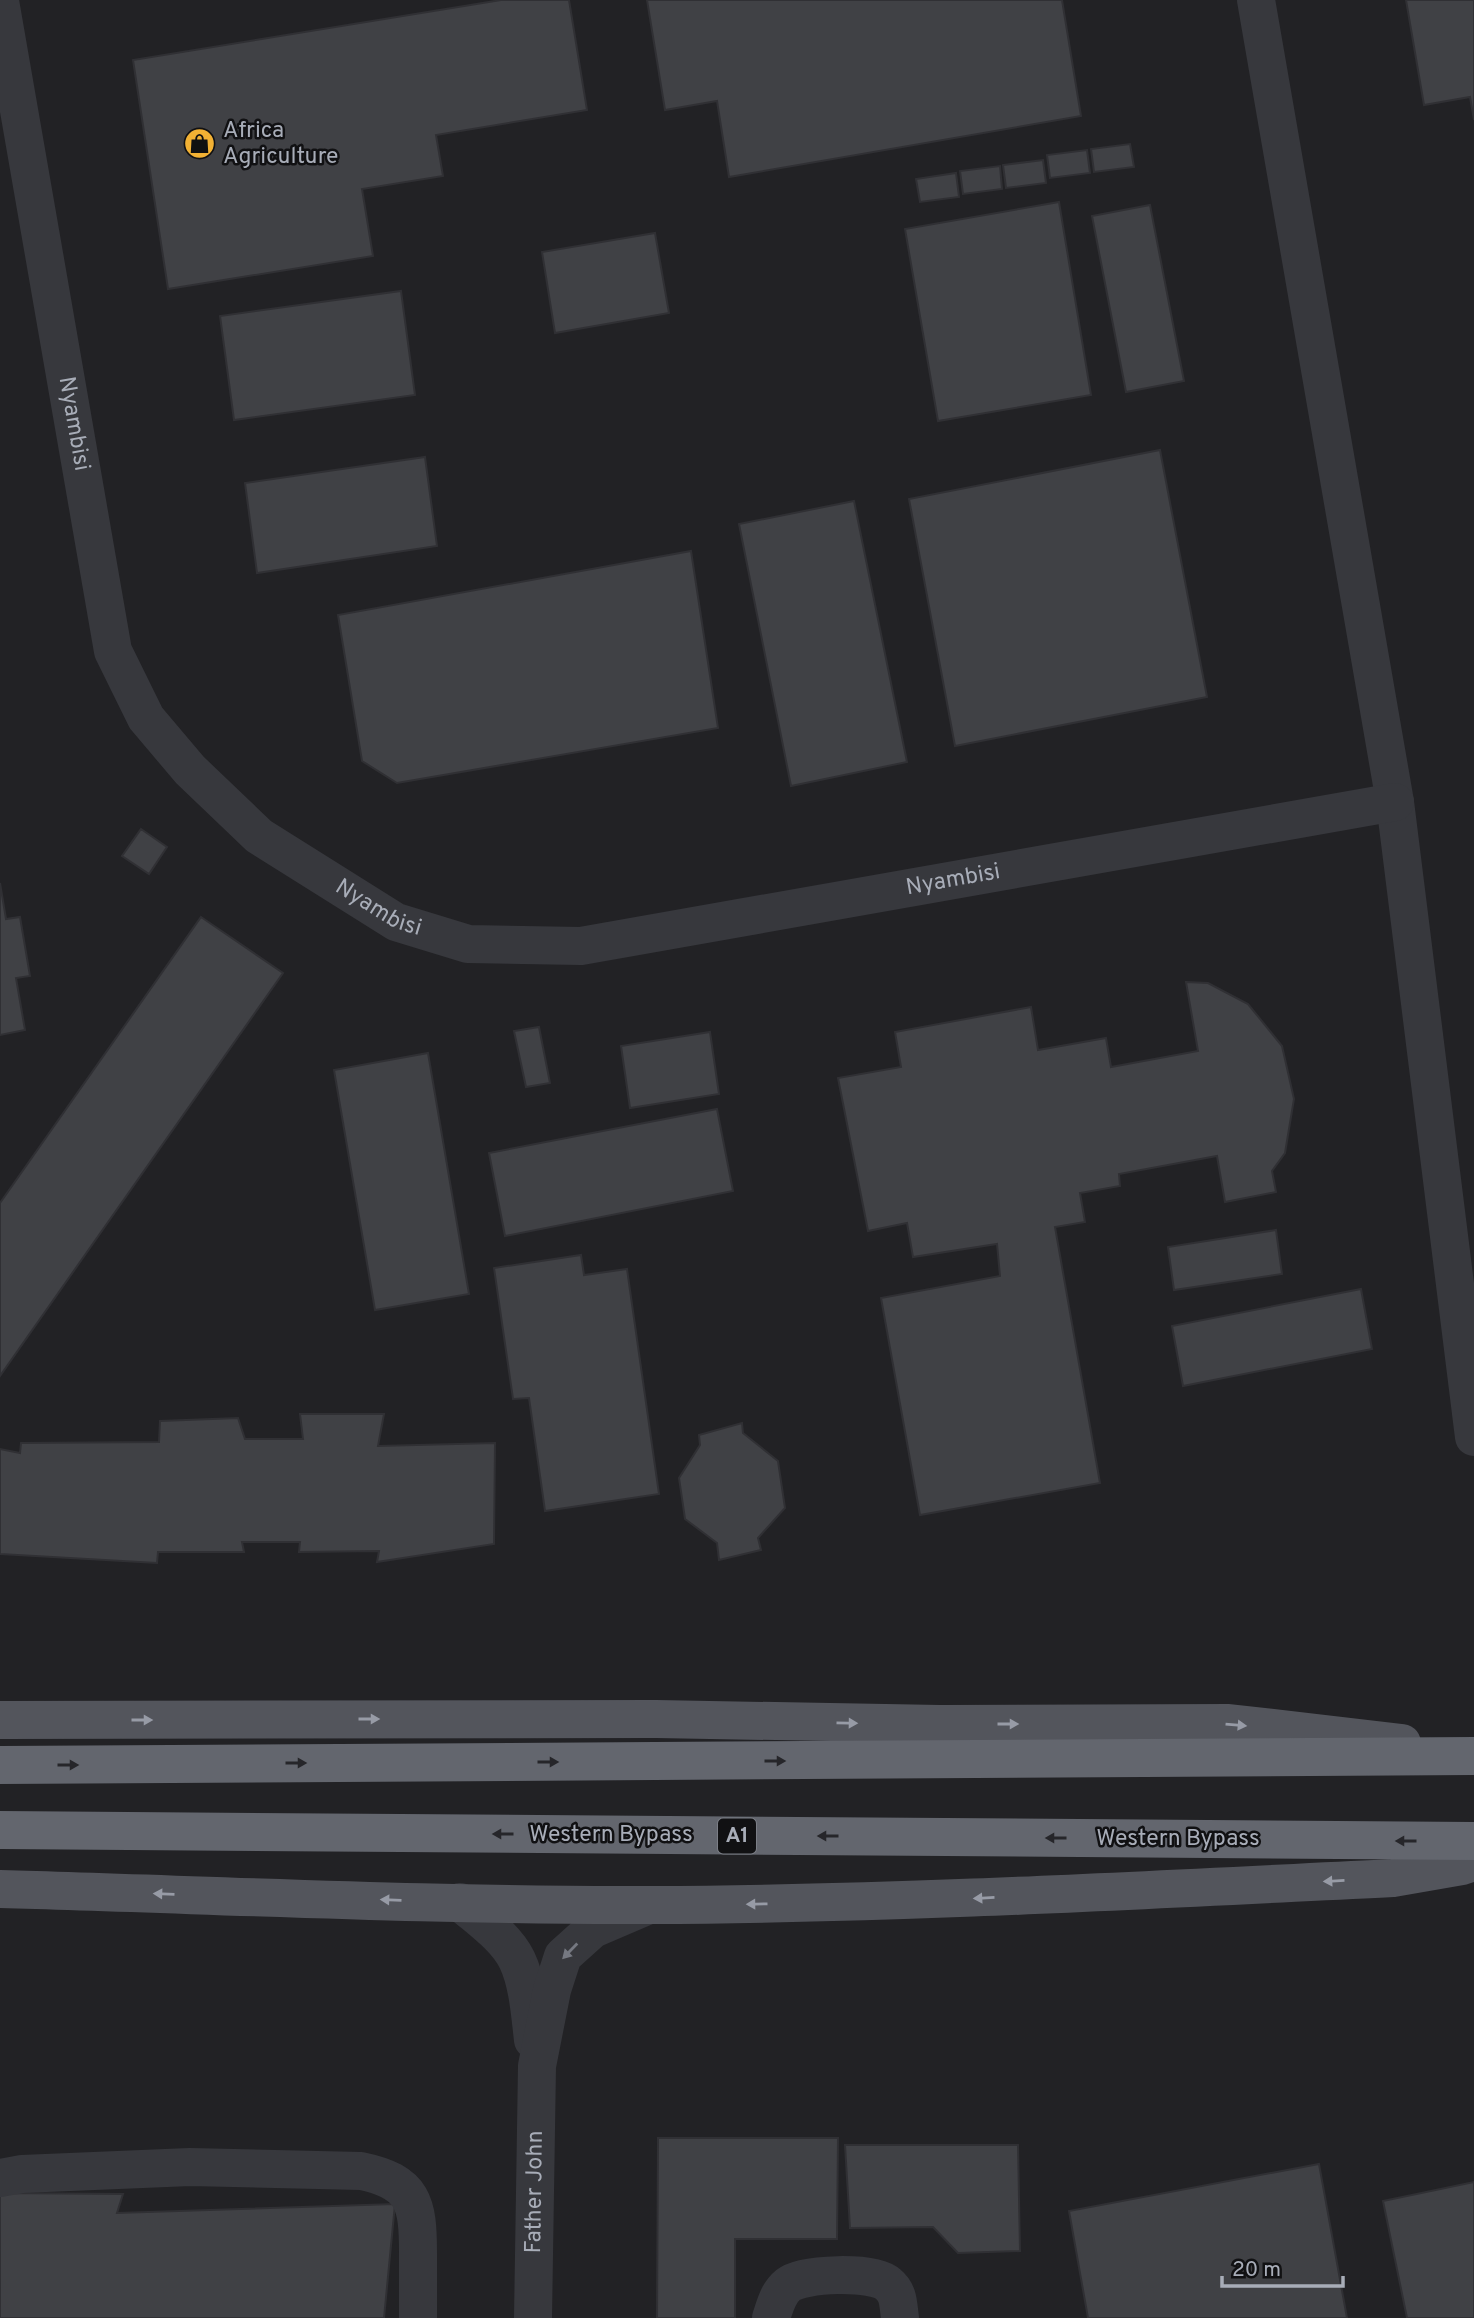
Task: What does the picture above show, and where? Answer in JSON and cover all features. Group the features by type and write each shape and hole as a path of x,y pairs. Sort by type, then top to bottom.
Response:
{"highway":[{"path":"0,1765 1474,1754"},
{"name":"Western Bypass","path":"0,1830 1474,1841"}],"main road":[{"path":"0,1720 656,1719 940,1724 1229,1723 1474,1754"},
{"path":"0,1889 649,1905 925,1901 1394,1878 1474,1862"}],"street":[{"path":"1256,0 1395,802 1474,1437"},
{"name":"Nyambisi","path":"0,1 113,651 146,718 190,770 259,836 396,922 468,944 581,946 1395,802"},
{"name":"Father John","path":"460,1902 500,1937 517,1960 527,1998 537,2066 533,2318"},
{"name":"Father John","path":"537,2066 551,1990 563,1956 593,1929 649,1905"},
{"path":"0,2178 22,2174 190,2167 362,2171 384,2176 407,2194 418,2221 418,2318"},
{"path":"771,2318 778,2296 789,2283 809,2278 865,2275 886,2281 897,2293 900,2318"}],"shaded area":[{"path":"0,0 1474,0 1474,2318 0,2318"}],"building":[{"path":"501,0 569,0 587,110 436,135 443,176 362,189 373,256 168,289 133,60"},
{"path":"647,0 1062,0 1081,116 729,177 717,101 665,110"},
{"path":"1406,0 1474,0 1474,120 1470,97 1424,105"},
{"path":"1130,144 1134,167 1094,172 1091,149"},
{"path":"1087,150 1090,173 1050,178 1047,155"},
{"path":"1043,160 1046,183 1006,188 1003,165"},
{"path":"1000,166 1002,189 963,194 960,171"},
{"path":"956,173 959,197 920,202 916,179"},
{"path":"1059,202 1091,395 938,421 905,229"},
{"path":"1150,205 1184,381 1126,392 1092,216"},
{"path":"655,233 669,313 555,333 542,252"},
{"path":"401,291 415,395 234,420 220,316"},
{"path":"1160,450 1207,697 955,746 909,499"},
{"path":"425,457 437,546 257,573 245,483"},
{"path":"854,501 907,762 791,786 739,524"},
{"path":"691,551 718,728 397,783 362,761 338,615"},
{"path":"141,829 167,847 149,874 122,856"},
{"path":"0,883 6,919 20,917 30,976 16,978 25,1030 0,1035"},
{"path":"201,917 283,973 0,1376 0,1203"},
{"path":"1186,982 1208,983 1248,1004 1282,1046 1294,1099 1285,1153 1272,1171 1276,1192 1225,1202 1217,1156 1119,1174 1120,1186 1080,1193 1085,1222 1055,1227 1100,1483 920,1515 881,1298 1000,1276 997,1244 913,1257 907,1223 868,1231 838,1078 901,1067 895,1032 1031,1007 1038,1050 1106,1038 1111,1067 1198,1051"},
{"path":"539,1027 550,1083 526,1087 514,1031"},
{"path":"710,1032 719,1094 630,1108 621,1046"},
{"path":"428,1053 469,1294 375,1310 334,1070"},
{"path":"717,1109 733,1191 505,1236 489,1153"},
{"path":"1276,1230 1282,1274 1174,1290 1168,1247"},
{"path":"581,1255 584,1275 627,1269 659,1494 545,1511 529,1398 513,1399 494,1268"},
{"path":"1361,1289 1372,1349 1183,1386 1172,1326"},
{"path":"300,1414 384,1414 378,1446 495,1443 494,1544 377,1562 379,1551 299,1552 300,1542 242,1542 244,1552 158,1552 157,1563 0,1554 0,1449 20,1453 21,1443 159,1442 160,1421 238,1418 245,1439 303,1439"},
{"path":"742,1423 743,1433 778,1461 785,1508 758,1538 761,1550 719,1560 717,1543 685,1519 679,1478 700,1445 699,1435"},
{"path":"658,2138 838,2138 837,2239 735,2239 735,2318 657,2318"},
{"path":"845,2145 1018,2145 1020,2251 958,2253 933,2227 850,2228"},
{"path":"1319,2164 1347,2318 1088,2318 1069,2211"},
{"path":"1474,2182 1474,2318 1407,2318 1383,2201"},
{"path":"0,2193 123,2194 117,2213 395,2204 384,2318 0,2318"}],"place":[{"name":"Africa Agriculture","path":"200,144"}]}
